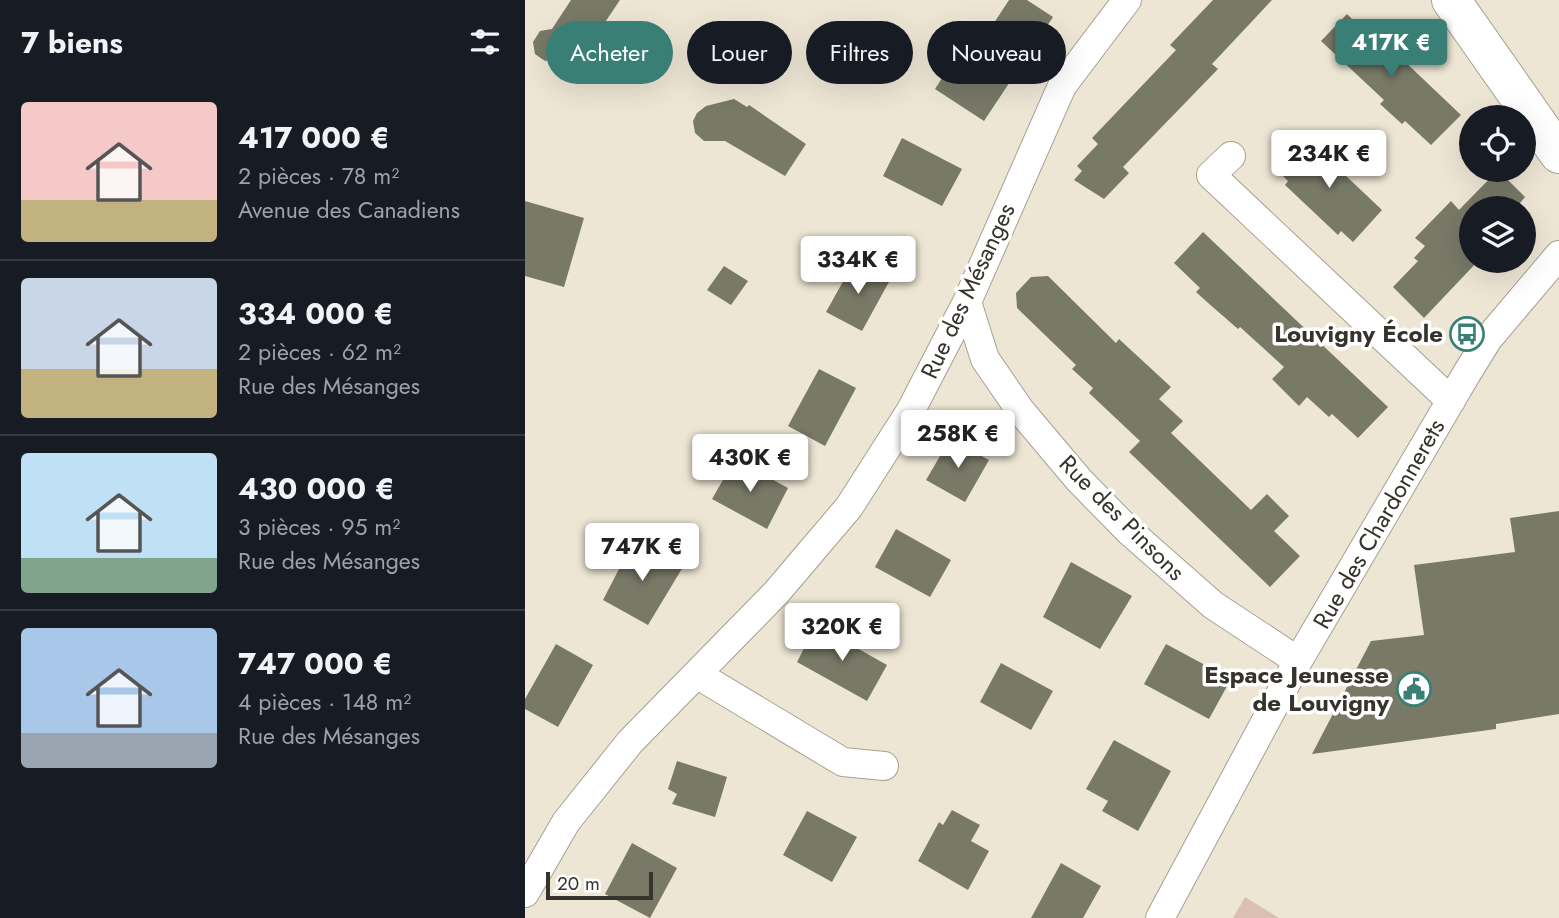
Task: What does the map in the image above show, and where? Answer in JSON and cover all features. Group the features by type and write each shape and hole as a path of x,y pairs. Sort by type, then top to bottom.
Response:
{"street":[{"name":"Rue des Mésanges","path":"525,893 566,822 630,742 776,593 849,507 911,410 967,302 1062,86 1127,0"},
{"path":"1451,0 1559,154"},
{"path":"1231,156 1211,175 1451,401"},
{"name":"Rue des Chardonnerets","path":"1160,918 1298,661 1488,339 1559,255"},
{"name":"Rue des Pinsons","path":"967,302 985,359 1020,410 1079,480 1129,531 1213,605 1298,661"},
{"path":"698,675 843,762 884,766"}],"shaded area":[{"path":"1245,897 1279,918 1233,918"}],"building":[{"path":"571,0 620,0 606,21 557,21"},
{"path":"1009,0 1027,0 1053,17 1050,21 995,21"},
{"path":"1213,0 1272,0 1212,64 1218,69 1123,167 1129,173 1104,199 1074,180 1082,171 1077,166 1098,144 1092,138 1176,50 1170,45"},
{"path":"1347,14 1357,24 1361,20 1459,113 1459,117 1431,145 1405,121 1402,124 1380,104 1384,100 1321,41"},
{"path":"546,30 545,61 535,54 533,42 540,31"},
{"path":"938,84 1009,84 984,121 935,89"},
{"path":"734,99 747,107 749,105 806,144 785,176 725,141 704,141 695,133 693,121 697,113 706,106"},
{"path":"902,138 962,169 942,206 883,176"},
{"path":"1308,140 1323,155 1330,147 1352,169 1345,175 1382,210 1353,242 1341,231 1338,235 1285,185 1288,181 1278,171"},
{"path":"1486,182 1510,182 1524,196 1473,196"},
{"path":"525,201 584,218 564,287 525,276"},
{"path":"1451,201 1459,210 1459,273 1467,273 1424,318 1393,287 1418,261 1414,258 1425,246 1415,238"},
{"path":"1203,232 1388,407 1358,438 1332,414 1329,417 1307,397 1299,406 1272,379 1284,367 1196,292 1200,288 1174,263"},
{"path":"855,260 890,280 862,331 826,312"},
{"path":"724,266 748,281 731,305 707,290"},
{"path":"1048,276 1116,343 1119,339 1171,387 1159,399 1183,421 1171,433 1251,510 1267,494 1289,516 1274,531 1300,556 1270,587 1129,452 1140,441 1089,393 1093,388 1072,369 1076,365 1017,308 1016,293 1031,277"},
{"path":"819,369 856,388 825,446 788,426"},
{"path":"950,439 989,460 965,502 926,480"},
{"path":"735,459 788,488 767,529 712,499"},
{"path":"1559,511 1559,714 1496,724 1496,729 1312,754 1371,641 1424,635 1414,565 1515,552 1510,518"},
{"path":"896,529 951,560 930,597 875,567"},
{"path":"634,540 683,567 648,625 603,600"},
{"path":"1071,562 1132,596 1100,649 1043,617"},
{"path":"816,625 887,665 867,701 797,662"},
{"path":"556,644 593,665 558,727 525,709 525,699"},
{"path":"1166,644 1231,679 1209,719 1144,684"},
{"path":"1001,663 1053,691 1031,730 980,702"},
{"path":"1114,740 1171,771 1138,831 1102,811 1108,801 1086,789"},
{"path":"677,761 727,777 715,817 672,804 677,794 668,789"},
{"path":"952,810 980,825 971,841 989,851 968,890 918,861 939,822 943,825"},
{"path":"807,811 857,837 832,882 783,855"},
{"path":"632,843 677,868 650,918 605,894"},
{"path":"1061,863 1101,886 1083,918 1031,918"}],"place":[{"name":"Louvigny École","path":"1467,334"},
{"name":"Espace Jeunesse de Louvigny","path":"1414,689"}]}
